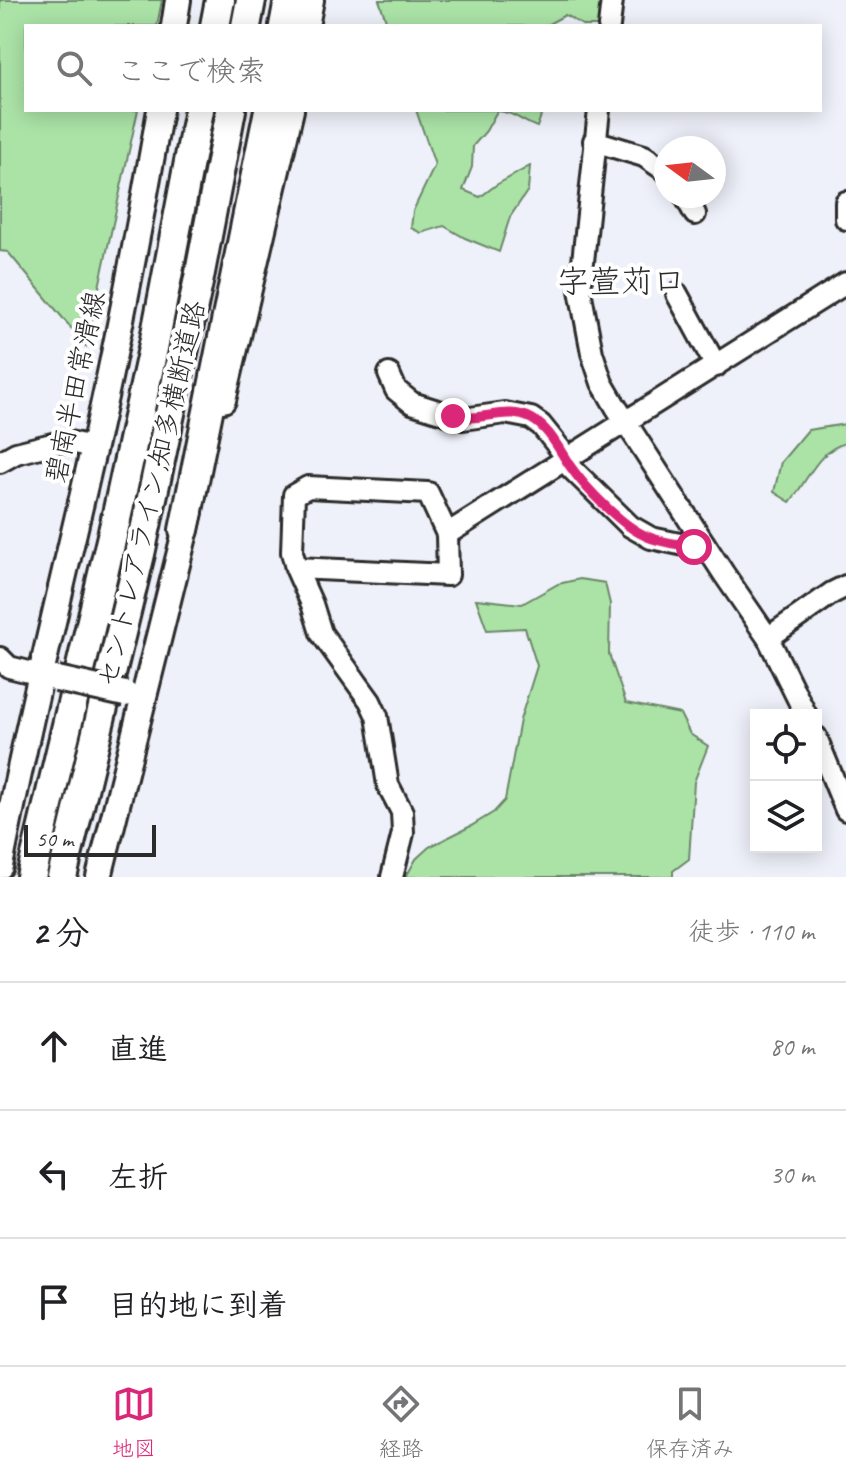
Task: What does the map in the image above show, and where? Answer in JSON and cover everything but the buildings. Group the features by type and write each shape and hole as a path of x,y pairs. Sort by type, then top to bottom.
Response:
{"highway":[{"path":"215,24 220,0"},
{"path":"246,24 251,0"},
{"path":"284,24 289,0"},
{"name":"セントレアライン;知多横断道路","path":"31,877 116,519 155,339 199,112"},
{"name":"セントレアライン;知多横断道路","path":"62,877 160,463 231,112"},
{"path":"184,530 269,112"}],"main road":[{"path":"174,24 178,0"},
{"path":"306,24 311,0"},
{"name":"碧南半田常滑線","path":"0,866 49,677 160,112"},
{"path":"99,877 134,696 211,447 291,112"},
{"path":"49,677 134,696"}],"street":[{"path":"609,24 612,0"},
{"path":"599,112 580,290 583,317 602,383 768,638 803,709"},
{"path":"594,141 644,156 654,163"},
{"path":"846,202 846,219"},
{"path":"447,534 846,283"},
{"path":"677,294 716,366"},
{"path":"389,374 396,390 412,403 463,419 505,413 531,418 541,425 601,500 642,535 694,547 704,543"},
{"path":"0,462 16,453 64,441 94,447"},
{"path":"296,568 448,575 447,534 428,493 308,487 294,495 292,552 296,568 321,633 370,701 377,716 383,768 402,812 403,833 392,877"},
{"path":"768,638 846,586"},
{"path":"0,658 9,667 49,677"},
{"path":"822,752 846,810"}],"green space":[{"path":"0,0 162,0 157,24 24,24 24,112 138,112 86,346 8,252 0,251"},
{"path":"379,0 602,0 598,24 581,24 565,15 549,24 387,24"},
{"path":"417,112 496,112 473,146 472,167 463,190 480,197 530,166 528,190 510,217 499,252 444,226 421,233 411,228 413,211 435,165"},
{"path":"503,112 542,113 537,127"},
{"path":"846,424 846,443 820,459 790,502 774,492 781,462 808,430"},
{"path":"580,579 605,583 610,604 609,654 626,703 680,714 690,734 708,746 694,782 689,859 673,871 673,877 406,877 416,859 429,847 494,812 505,800 520,720 537,666 525,628 487,630 476,599 522,604 558,584"}],"district":[{"name":"字萱苅口","path":"621,281"}],"route":[{"path":"453,416 471,419 505,413 531,418 541,425 561,450 571,468 630,526 651,538 694,547"}]}
